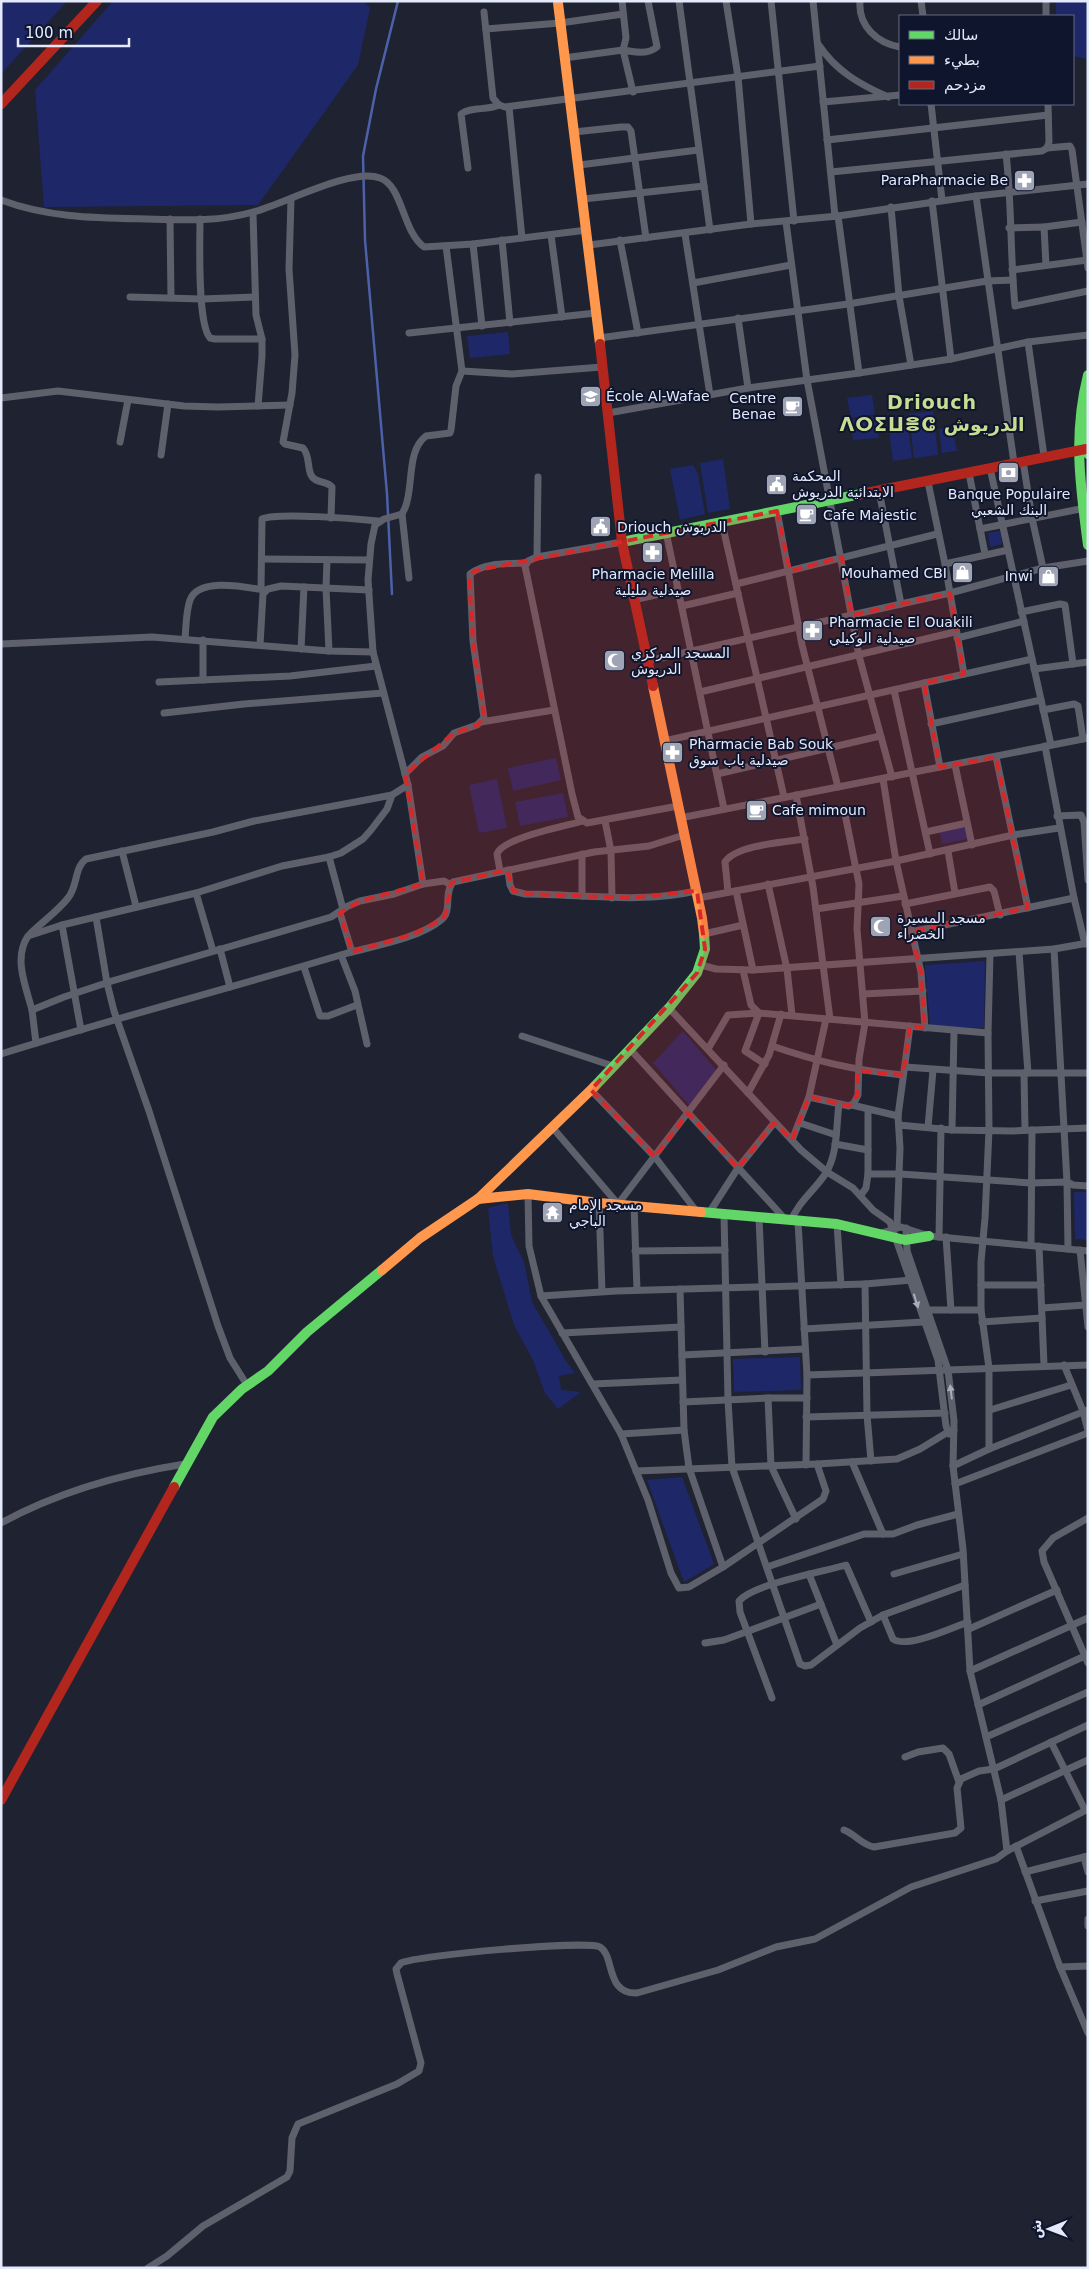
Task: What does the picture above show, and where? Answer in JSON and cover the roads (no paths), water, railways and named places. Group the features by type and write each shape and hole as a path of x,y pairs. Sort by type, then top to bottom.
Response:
{"street":[{"path":"1,104 97,1"},
{"path":"622,1 626,38 623,50 634,92"},
{"path":"564,58 623,50 652,51 657,47 648,1"},
{"path":"679,1 710,230"},
{"path":"726,1 738,77 751,224"},
{"path":"771,1 790,222 791,266 797,310 808,380 859,656 892,777"},
{"path":"813,1 836,216 859,374"},
{"path":"860,1 861,17 869,31 886,42 899,46"},
{"path":"921,1 923,15"},
{"path":"1046,1 1046,15"},
{"path":"1,1800 212,1417 247,1385 268,1371 307,1332 420,1238 478,1199 591,1090 669,1008 701,965 705,949 697,895 622,542 588,230 558,2"},
{"path":"484,12 493,98 499,105"},
{"path":"486,29 560,23 623,14"},
{"path":"816,42 835,66 858,83 888,97"},
{"path":"468,168 461,114 468,110 490,108 499,105 509,107 634,92 820,66"},
{"path":"823,102 899,95"},
{"path":"931,105 942,200"},
{"path":"1047,148 1049,142 1048,105"},
{"path":"509,107 522,238"},
{"path":"827,140 1048,115"},
{"path":"574,132 628,127 631,130 646,238"},
{"path":"831,172 937,162 1070,146 1087,264 1046,265 1012,270"},
{"path":"579,165 698,150"},
{"path":"1006,154 1010,192 1009,228 1015,306 1088,291"},
{"path":"1,200 27,209 62,215 170,220 200,219 253,213 339,181 354,177 370,176 386,181 392,187 412,234 424,247 474,244 588,230"},
{"path":"589,245 751,224 790,222 932,201 1088,184"},
{"path":"583,199 704,186"},
{"path":"976,196 987,281 1018,462 1043,568"},
{"path":"291,199 289,269 295,355 284,442 289,446 303,448 308,454 311,475 315,480 329,484 332,487 331,518"},
{"path":"932,201 951,358"},
{"path":"892,207 899,296 911,365"},
{"path":"253,213 255,297 262,339 258,406"},
{"path":"200,219 204,327 210,338 262,339"},
{"path":"170,220 171,298"},
{"path":"1009,228 1044,227 1082,222"},
{"path":"1044,227 1046,265"},
{"path":"685,234 710,395"},
{"path":"551,235 562,317"},
{"path":"502,240 510,323"},
{"path":"620,240 638,333"},
{"path":"474,244 482,326"},
{"path":"409,578 402,514 407,502 413,463 418,444 426,436 452,430 456,386 462,371 446,246"},
{"path":"693,283 791,266"},
{"path":"599,338 848,304 987,281 1013,280"},
{"path":"130,297 202,299 255,297"},
{"path":"409,333 596,313"},
{"path":"738,318 748,388"},
{"path":"608,413 748,388 859,374 1028,342 1088,335"},
{"path":"1028,342 1044,456"},
{"path":"462,371 512,374 602,367"},
{"path":"1084,451 1077,424 1088,375"},
{"path":"1,398 58,392 168,404 218,407 290,405"},
{"path":"120,442 128,400"},
{"path":"161,456 168,404"},
{"path":"1088,409 1084,451 1088,544"},
{"path":"481,722 484,712 473,641 470,574 480,568 527,562 537,557 928,482 1044,456 1084,451"},
{"path":"701,965 716,969 753,970 1054,950 1087,943 1074,898 1059,828 1043,710 1004,524 990,468"},
{"path":"969,473 985,554"},
{"path":"537,557 538,477"},
{"path":"928,482 937,534 945,564 964,674"},
{"path":"879,491 888,546 901,604"},
{"path":"980,529 1086,507"},
{"path":"777,511 790,570 798,626 838,787"},
{"path":"260,645 263,594 262,520 272,517 378,521 402,514"},
{"path":"378,521 374,530 369,560 372,652 408,785 422,884"},
{"path":"722,523 784,798"},
{"path":"666,532 724,809"},
{"path":"736,584 937,534"},
{"path":"945,564 1008,550"},
{"path":"262,558 369,560"},
{"path":"327,560 326,588 329,651"},
{"path":"647,661 950,593 1043,568 1088,561"},
{"path":"527,562 525,572 578,817 587,823 678,806"},
{"path":"185,639 190,599 197,590 203,587 223,586 263,590 281,586 369,590"},
{"path":"301,649 304,588"},
{"path":"633,600 678,590"},
{"path":"682,606 738,593"},
{"path":"1021,612 1060,604 1065,606 1073,664"},
{"path":"700,692 1024,621"},
{"path":"1,644 152,637 329,651 372,652"},
{"path":"202,640 203,680"},
{"path":"664,741 1032,659"},
{"path":"1034,669 1088,662"},
{"path":"159,682 290,676 376,666"},
{"path":"924,683 940,767"},
{"path":"894,690 930,854"},
{"path":"164,713 244,704 383,693"},
{"path":"931,724 1040,700"},
{"path":"680,818 1085,738 1078,706 1074,704 1043,710"},
{"path":"405,774 422,757 443,746 454,733 481,722 554,710"},
{"path":"717,774 880,736"},
{"path":"996,757 1028,908"},
{"path":"955,765 972,845"},
{"path":"883,779 896,861 918,960 923,991 925,1028"},
{"path":"36,1043 32,1010 22,977 21,950 28,936 74,890 80,865 83,861 92,856 213,832 254,821 392,795 408,785"},
{"path":"28,936 136,906 196,893 282,866 328,857 352,847 363,839 387,809 392,795"},
{"path":"792,1140 800,1123 808,1097 828,1019 816,909 796,795"},
{"path":"845,814 856,868 859,962 865,1023 858,1071 859,1087 856,1100 852,1105"},
{"path":"1057,816 1081,815 1084,822 1088,880"},
{"path":"500,871 497,854 502,845 583,821"},
{"path":"605,821 611,851 612,898"},
{"path":"926,832 967,823"},
{"path":"508,870 510,885 514,892 612,898 657,898 697,895 732,892 896,861 1013,835 1059,828"},
{"path":"32,1010 74,993 331,918 360,901 394,894 422,884 444,881 451,884 469,878 582,854 649,846 684,835"},
{"path":"753,970 743,926 724,862 733,854 755,847 805,839"},
{"path":"948,850 955,894"},
{"path":"122,851 136,906"},
{"path":"582,854 582,896"},
{"path":"328,857 352,952"},
{"path":"1,1054 420,932 441,920 446,914 451,884"},
{"path":"768,884 787,968 792,1015"},
{"path":"816,909 955,894 992,888 1000,915"},
{"path":"196,893 230,987"},
{"path":"911,932 1000,915 1074,898"},
{"path":"96,917 107,983 117,1019 149,1111 218,1326 230,1358 247,1385"},
{"path":"62,925 81,1030"},
{"path":"704,934 743,926"},
{"path":"1054,950 1061,1073 1062,1129 1067,1182 1068,1249"},
{"path":"1019,952 1031,1183 1035,1246 1041,1285 1044,1365"},
{"path":"341,955 355,991 356,1005 367,1044"},
{"path":"989,1449 989,1368 982,1322 981,1285 988,1180 990,955"},
{"path":"304,966 320,1016 328,1016 356,1005"},
{"path":"743,970 751,1005 759,1013"},
{"path":"863,994 923,991"},
{"path":"669,1008 724,1065 774,1123 827,1172 861,1195 873,1210 890,1222 918,1278 944,1370 953,1441 953,1466 963,1554 970,1671 1001,1800 1007,1851"},
{"path":"708,1049 728,1015 759,1013 988,1033"},
{"path":"759,1013 744,1051 765,1064"},
{"path":"748,1092 765,1064 781,1014"},
{"path":"910,1026 899,1120 900,1174 897,1233 923,1322 944,1370 945,1413 951,1431"},
{"path":"952,1130 954,1031"},
{"path":"522,1036 613,1066"},
{"path":"772,1046 817,1062 858,1071 933,1070 989,1073 1088,1073"},
{"path":"630,1049 738,1168 791,1221 802,1285 807,1375 806,1465"},
{"path":"618,1204 724,1065"},
{"path":"928,1127 933,1070"},
{"path":"591,1090 655,1157 697,1212"},
{"path":"808,1097 852,1105 928,1127 952,1130 1088,1128"},
{"path":"791,1221 799,1206 827,1172 836,1144 839,1104"},
{"path":"861,1195 866,1188 868,1174 868,1110"},
{"path":"710,1213 738,1168 774,1123"},
{"path":"800,1123 836,1135"},
{"path":"552,1127 618,1204"},
{"path":"941,1128 938,1237 951,1310"},
{"path":"836,1144 868,1150"},
{"path":"868,1174 900,1174 1031,1183 1067,1182 1073,1185 1088,1186"},
{"path":"478,1199 528,1194 598,1203 837,1224 878,1234 897,1233 1084,1250 1085,1305 1088,1327"},
{"path":"528,1194 529,1246 542,1296 621,1434 648,1500 671,1573 679,1588 688,1587 723,1567 796,1519 825,1496 824,1483 817,1464"},
{"path":"598,1203 602,1291"},
{"path":"634,1205 637,1290"},
{"path":"724,1214 728,1400 732,1467 798,1660 803,1666 811,1664 883,1615 964,1585"},
{"path":"759,1218 765,1352"},
{"path":"837,1224 841,1285"},
{"path":"897,1233 906,1228 938,1237"},
{"path":"897,1233 906,1228"},
{"path":"636,1251 725,1250"},
{"path":"542,1296 602,1291 865,1284 918,1278"},
{"path":"865,1284 867,1415 871,1461"},
{"path":"981,1285 1041,1285"},
{"path":"680,1289 684,1430 689,1468 723,1567"},
{"path":"1042,1308 1085,1305"},
{"path":"928,1310 981,1310"},
{"path":"982,1322 1042,1318"},
{"path":"804,1329 865,1327 923,1322"},
{"path":"562,1332 681,1327"},
{"path":"682,1355 805,1349"},
{"path":"807,1375 1044,1365 1088,1365"},
{"path":"955,1484 1088,1432 1085,1410 1071,1385 1064,1365"},
{"path":"593,1384 682,1380"},
{"path":"990,1410 1071,1385"},
{"path":"768,1398 771,1466 796,1519"},
{"path":"683,1402 807,1398"},
{"path":"953,1466 989,1449 1085,1410"},
{"path":"806,1417 945,1413"},
{"path":"621,1434 684,1430"},
{"path":"636,1471 871,1461 906,1456 951,1431"},
{"path":"852,1462 883,1534"},
{"path":"1,1523 46,1502 105,1481 153,1469 185,1464"},
{"path":"767,1567 864,1534 893,1534 917,1525 958,1514"},
{"path":"978,1705 1087,1658 1042,1551 1053,1538 1088,1518"},
{"path":"894,1574 963,1554"},
{"path":"772,1698 747,1632 738,1605 739,1601 750,1593 773,1585 846,1565 871,1622"},
{"path":"809,1574 837,1645"},
{"path":"883,1615 893,1639 902,1643 968,1626 1057,1590"},
{"path":"705,1643 724,1640 821,1604"},
{"path":"970,1671 1088,1618"},
{"path":"986,1737 1088,1692"},
{"path":"959,1782 979,1771 994,1769 1088,1726"},
{"path":"148,2268 167,2256 203,2226 287,2176 290,2171 292,2138 298,2124 396,2084 420,2071 421,2063 396,1969 401,1963 458,1954 562,1945 593,1945 602,1948 621,1990 627,1993 638,1993 718,1970 776,1947 815,1939 911,1887 996,1859 1016,1846 1087,1810 1051,1742"},
{"path":"844,1830 868,1846 874,1847 955,1833 960,1828 957,1788 959,1782 949,1754 943,1748 918,1752 905,1757"},
{"path":"1001,1800 1088,1760"},
{"path":"1016,1846 1060,1967 1085,2015 1088,2034"},
{"path":"1025,1872 1086,1856 1088,1872"},
{"path":"1035,1901 1088,1891"},
{"path":"1088,1919 1088,1926"},
{"path":"1060,1967 1088,1966"}],"waterway":[{"path":"392,594 387,494 365,240 363,156 376,89 398,1"}],"place":[{"name":"ParaPharmacie Be","path":"1024,180"},
{"name":"École Al-Wafae","path":"590,396"},
{"name":"Centre Benae","path":"792,406"},
{"name":"Banque Populaire البنك الشعبي","path":"1009,472"},
{"name":"المحكمة الابتدائية الدريوش","path":"776,484"},
{"name":"Cafe Majestic","path":"807,515"},
{"name":"Driouch الدريوش","path":"601,527"},
{"name":"Pharmacie Melilla صيدلية مليلية","path":"653,552"},
{"name":"Mouhamed CBI","path":"963,573"},
{"name":"Inwi","path":"1049,576"},
{"name":"Pharmacie El Ouakili صيدلية الوكيلي","path":"813,630"},
{"name":"المسجد المركزي الدريوش","path":"615,661"},
{"name":"Pharmacie Bab Souk صيدلية باب سوق","path":"673,752"},
{"name":"Cafe mimoun","path":"756,810"},
{"name":"مسجد المسيرة الخضراء","path":"881,926"},
{"name":"مسجد الإمام الباجي","path":"553,1213"}],"district":[{"name":"Driouch ⴷⵔⵉⵡⴻⵛ الدريوش","path":"932,413"}]}
